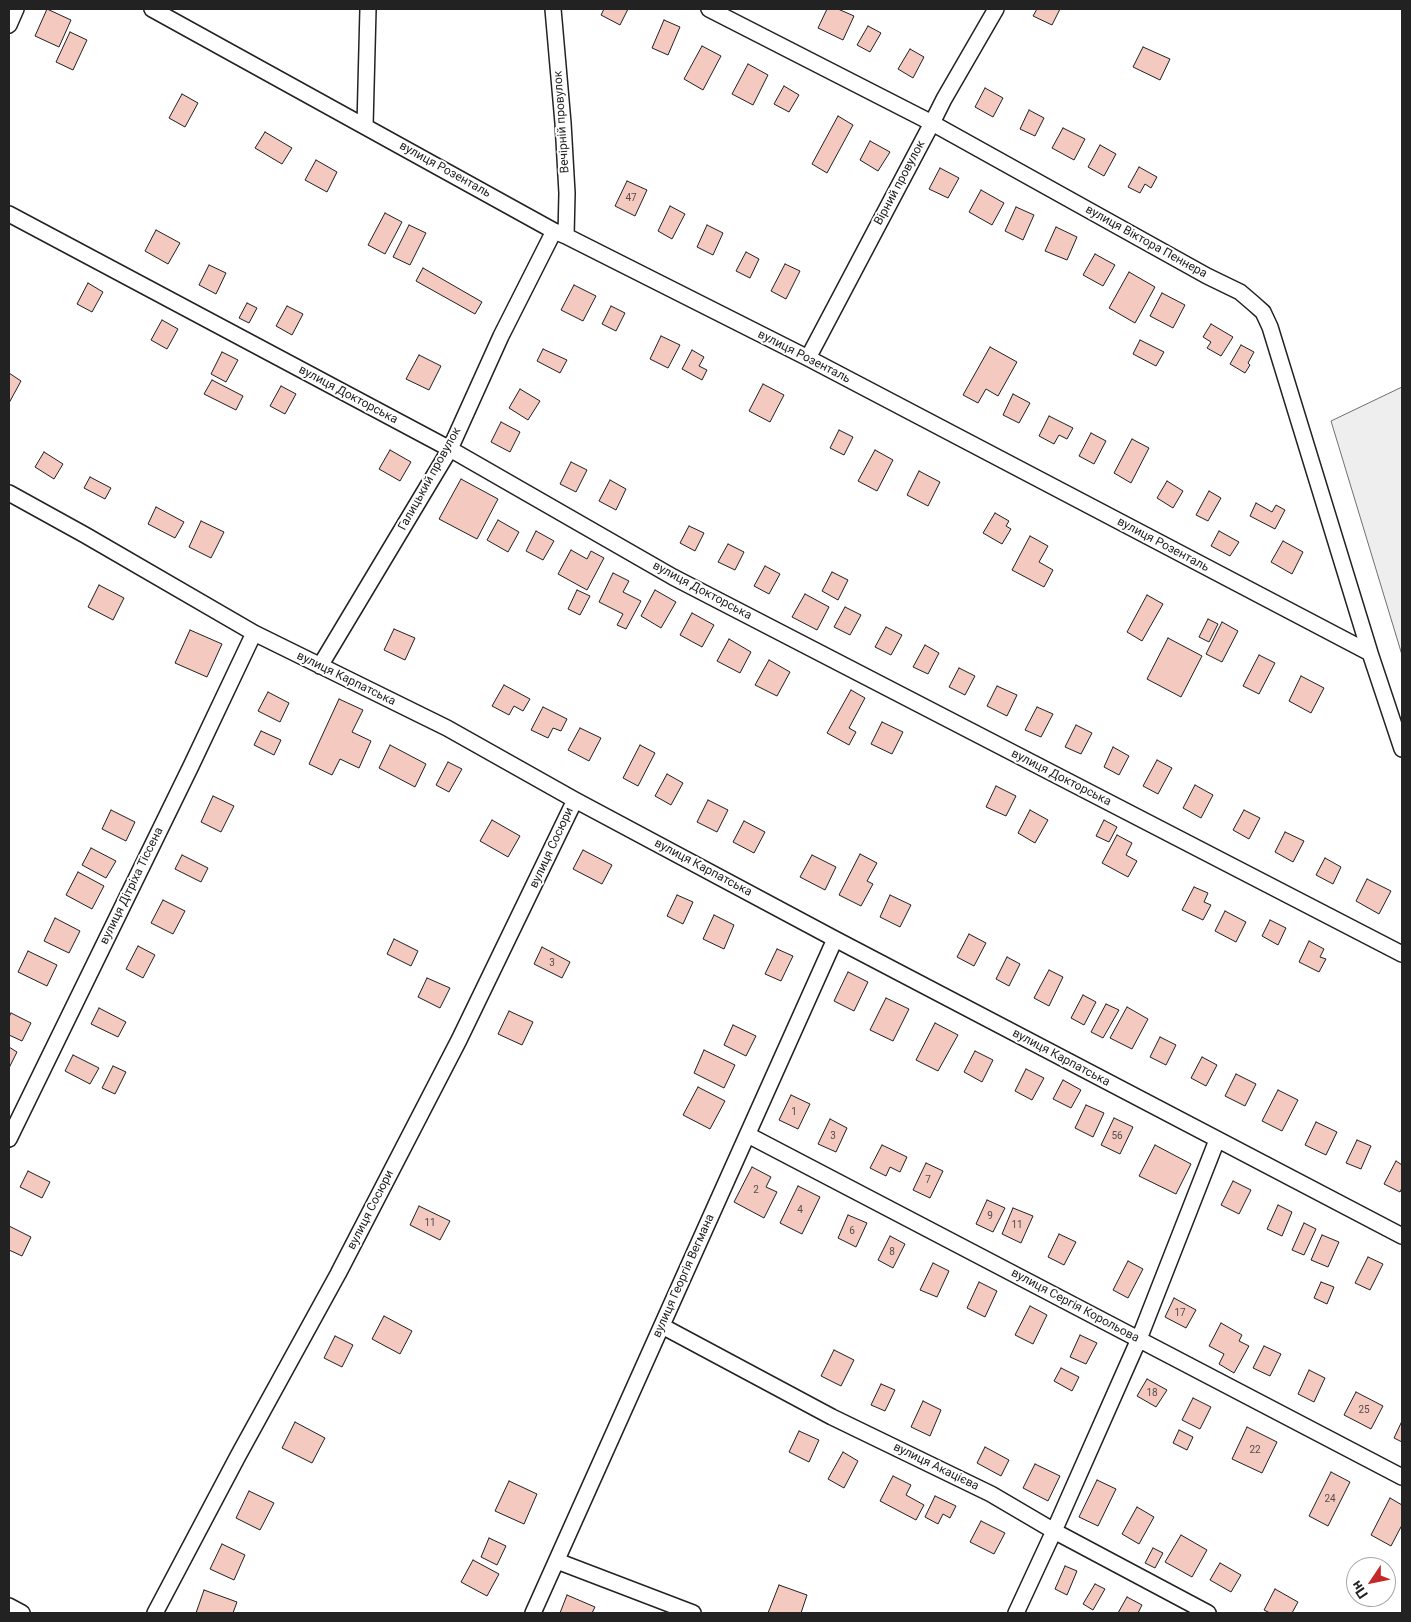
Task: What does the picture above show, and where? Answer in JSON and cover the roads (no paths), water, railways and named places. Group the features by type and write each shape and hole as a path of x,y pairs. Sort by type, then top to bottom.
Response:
{"street":[{"path":"9,25 16,9"},
{"name":"вулиця Розенталь","path":"152,9 560,234 808,358 1370,653"},
{"path":"365,126 368,9"},
{"name":"Вечірній провулок","path":"553,9 567,193 560,234"},
{"name":"Вірний провулок","path":"808,358 956,76 996,9"},
{"name":"вулиця Віктора Пеннера","path":"713,10 932,123 1207,276 1240,292 1263,312 1270,327 1370,653"},
{"name":"вулиця Докторська","path":"9,214 450,449 673,577 1402,954"},
{"name":"Галицький провулок","path":"320,666 450,449 501,336 560,234"},
{"name":"вулиця Карпатська","path":"9,492 254,632 447,728 575,800 836,939 1402,1236"},
{"name":"вулиця Дітріха Тіссена","path":"9,1139 254,632"},
{"path":"1370,653 1402,749"},
{"name":"вулиця Сосюри","path":"154,1613 338,1274 463,1032 575,800"},
{"name":"вулиця Георгія Вегмана","path":"533,1613 836,939"},
{"name":"вулиця Сергія Корольова","path":"748,1135 1402,1477"},
{"path":"1016,1613 1139,1339 1217,1140"},
{"name":"вулиця Акацієва","path":"662,1326 832,1417 991,1494 1054,1531 1208,1613"},
{"path":"557,1561 692,1613"},
{"path":"9,1606 22,1613"}]}
